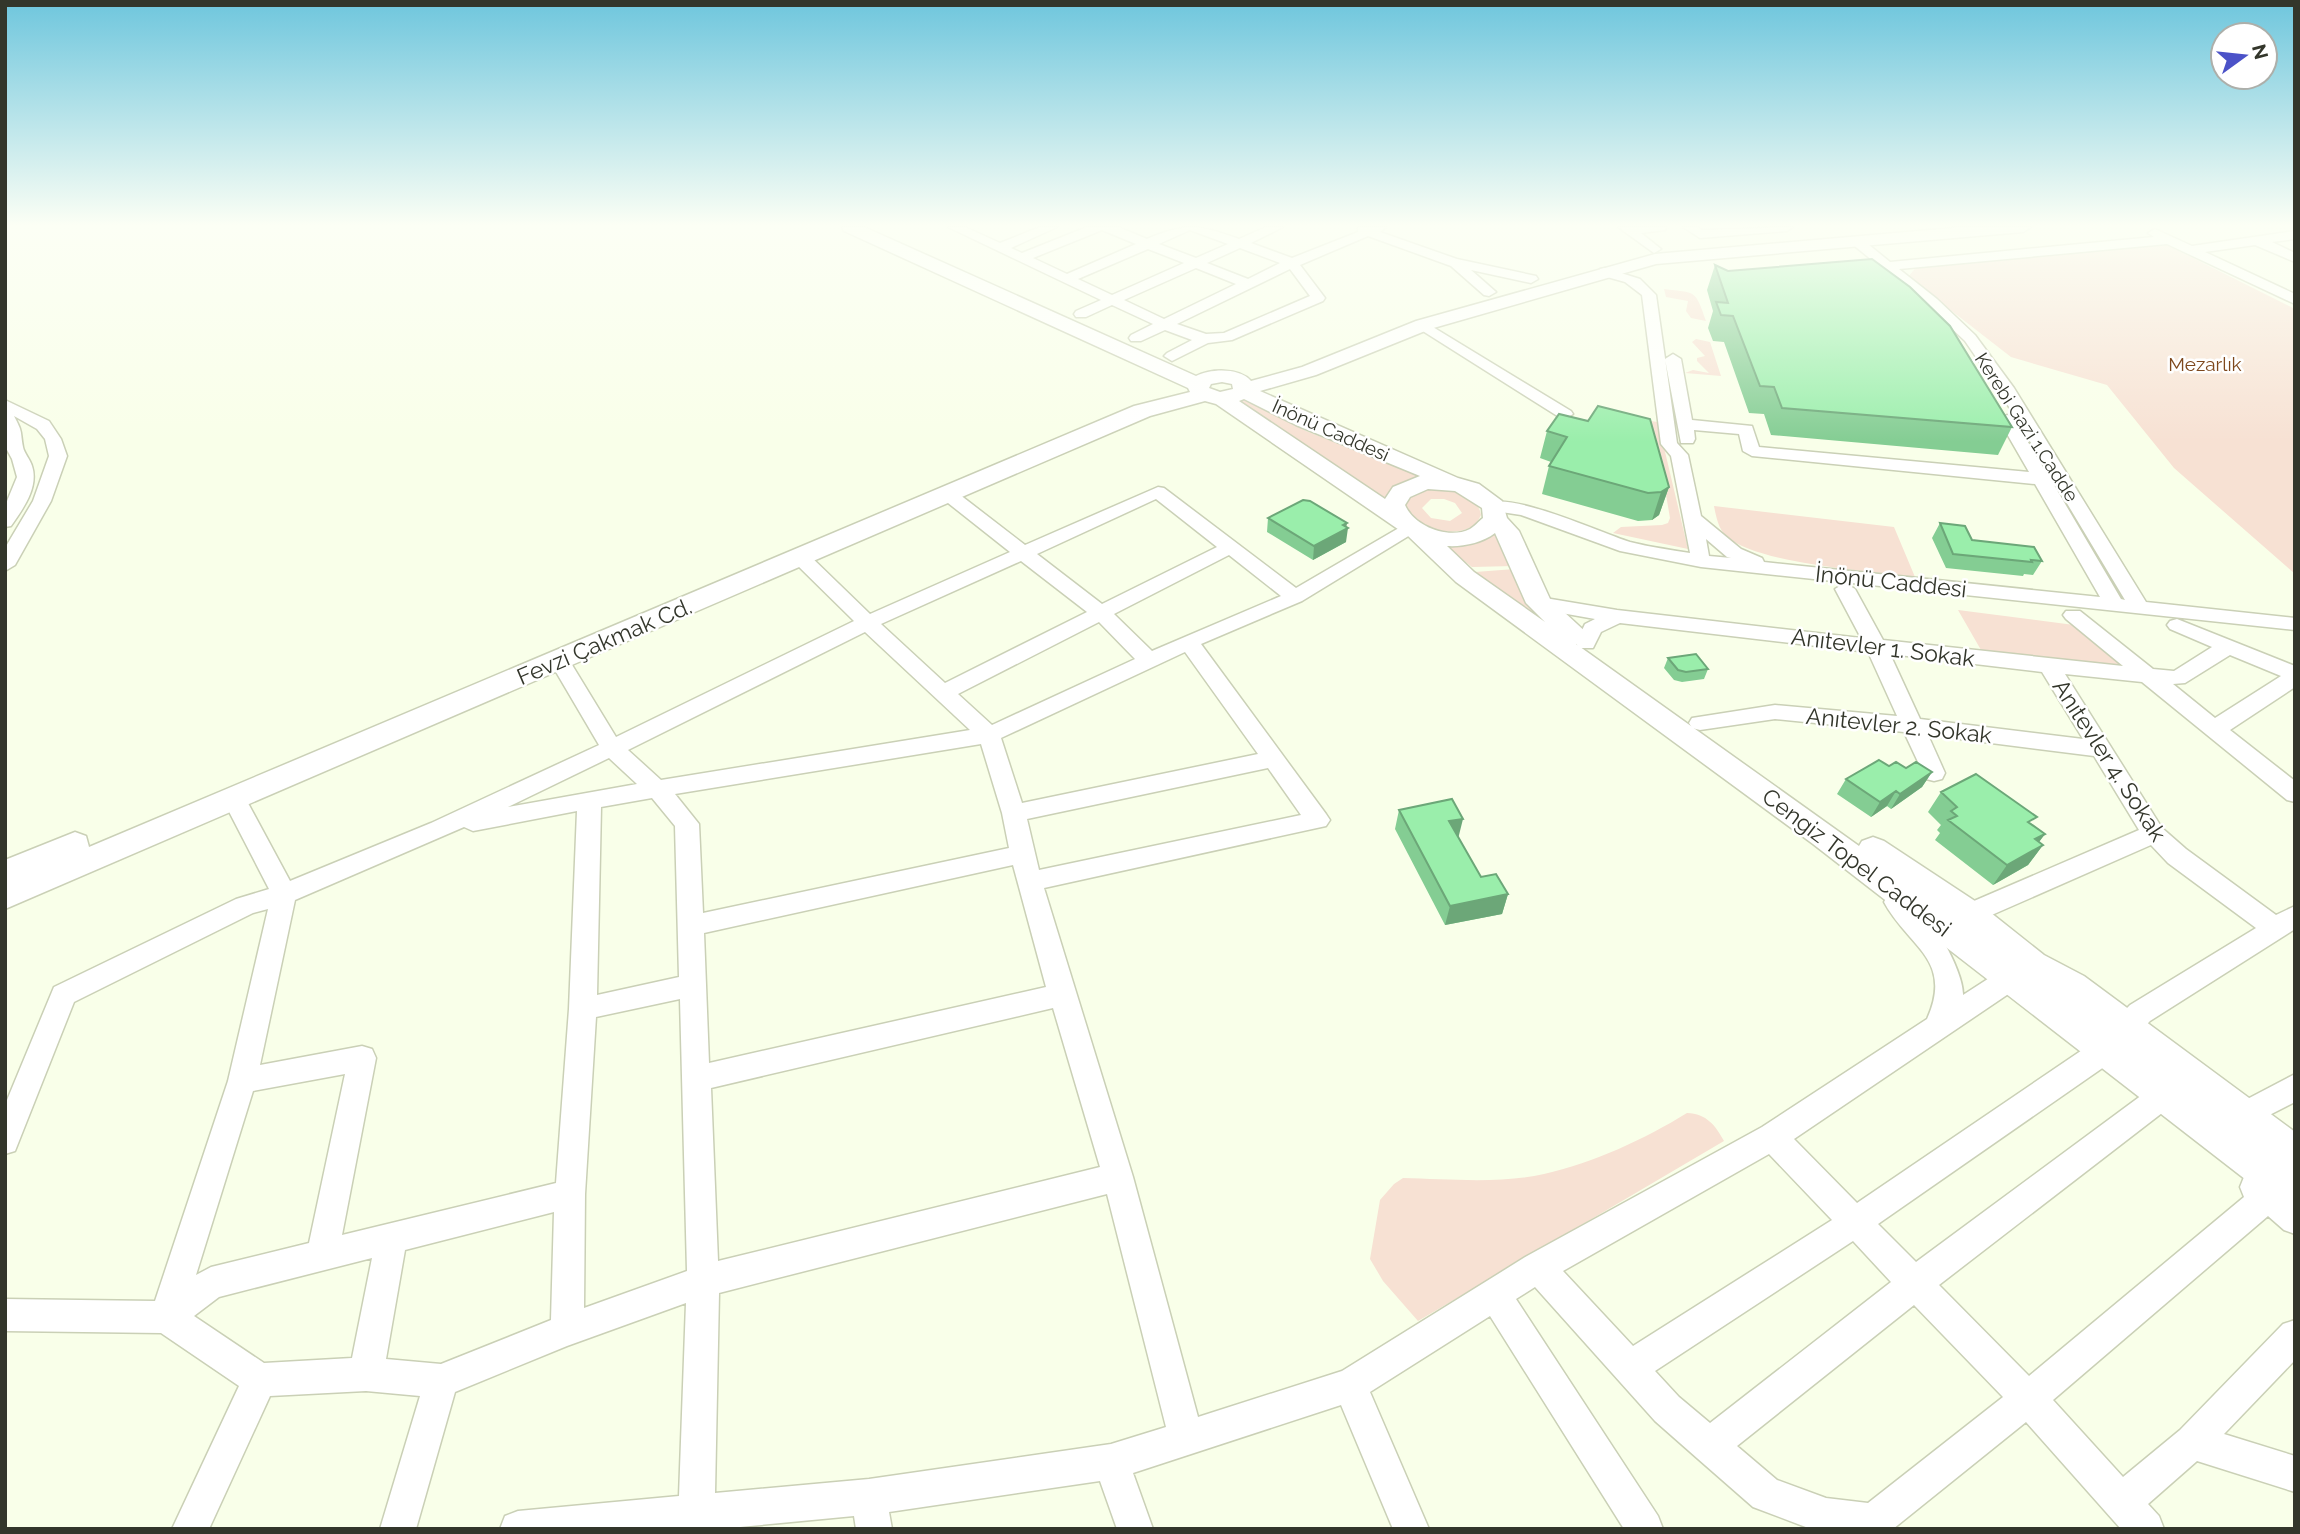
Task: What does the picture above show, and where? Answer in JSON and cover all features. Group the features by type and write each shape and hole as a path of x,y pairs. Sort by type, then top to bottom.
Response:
{"main road":[{"name":"İnönü Caddesi","path":"1007,299 1146,362 1304,420 1458,484 1486,497 1495,514"},
{"name":"İnönü Caddesi","path":"1047,299 1172,356 1219,387 1409,526"},
{"path":"1219,387 1307,357 1403,316 1465,299"},
{"path":"1219,387 1309,371 1423,326 1515,299"},
{"path":"1132,400 1155,386 1158,377 1146,362"},
{"path":"1304,420 1288,403 1288,387 1309,371"},
{"name":"Fevzi Çakmak Cd.","path":"5,873 1132,400 1177,387 1219,387"},
{"name":"Fevzi Çakmak Cd.","path":"5,896 1142,411 1219,387"},
{"path":"1458,484 1425,482 1400,491 1394,499 1392,509 1409,526 1449,539 1466,538 1490,528 1495,514"},
{"name":"Cengiz Topel Caddesi","path":"1495,514 1507,531 1539,603 1586,643 1851,834 1969,914 2021,971"},
{"name":"Cengiz Topel Caddesi","path":"1409,526 1465,577 1824,836 2021,971 2281,1195"},
{"name":"Cengiz Topel Caddesi","path":"2107,1045 2244,1115 2295,1155"}],"street":[{"path":"1109,299 1205,339"},
{"path":"1082,314 1115,299"},
{"path":"1136,338 1219,299"},
{"path":"1172,356 1205,339 1227,337 1317,299"},
{"path":"1649,299 1669,444 1679,455 1701,561"},
{"path":"1660,299 1689,448 1679,455"},
{"name":"Kerebi Gazi 1.Cadde","path":"1913,299 1954,338 1988,386 2114,604"},
{"name":"Kerebi Gazi 1.Cadde","path":"1928,299 1970,338 2006,388 2139,606"},
{"path":"1423,326 1565,414"},
{"path":"5,405 43,425 31,443 26,464 26,481 5,522"},
{"path":"8,424 31,443"},
{"path":"5,565 42,500 58,456 31,443 8,424"},
{"path":"1685,424 1746,430 1752,451 2063,481"},
{"path":"5,1141 64,995 245,906 284,894 439,829 867,624 1158,492 1294,597"},
{"path":"949,495 1101,613 1150,661"},
{"name":"İnönü Caddesi","path":"1495,514 1524,509 1627,547 1701,561 2295,624"},
{"name":"İnönü Caddesi","path":"1495,514 1511,523 1621,557 1691,571 2073,615 2295,636"},
{"path":"1691,517 1734,554 1770,569"},
{"path":"439,829 589,800 659,791 989,735 1189,642 1294,597 1409,526"},
{"path":"944,692 1231,547"},
{"path":"801,558 867,624 989,735 1014,813 1062,995 1118,1177 1186,1436"},
{"path":"1845,589 1876,646 1934,773"},
{"name":"Anıtevler 1. Sokak","path":"1539,603 1617,616 2049,666 2178,678 2227,648"},
{"path":"2073,615 2295,794"},
{"path":"1586,643 1592,628 1617,616"},
{"path":"2177,625 2295,676"},
{"path":"1031,881 1318,820 1189,642"},
{"path":"559,660 612,748 659,791 687,824 703,1281 697,1513"},
{"name":"Anıtevler 4. Sokak","path":"2049,666 2154,834 2177,856 2285,922"},
{"path":"2216,728 2295,676"},
{"name":"Anıtevler 2. Sokak","path":"1700,723 1775,712 1912,725 2099,749"},
{"path":"1014,813 1273,759"},
{"path":"2274,778 2295,766"},
{"path":"166,1317 242,1080 284,894 234,798"},
{"path":"567,1330 570,1194 583,1009 589,800"},
{"path":"1969,914 2154,834"},
{"path":"1824,836 1901,906 1941,959 1950,992 1938,1025"},
{"path":"689,926 1023,854"},
{"path":"1629,1368 1854,1223 2107,1045 2140,1013 2285,922"},
{"path":"518,1529 697,1513 872,1513 1111,1462 1350,1385 1538,1267 1772,1136 2021,971"},
{"path":"583,1009 691,985"},
{"path":"695,1079 1062,995"},
{"path":"2107,1045 2152,1104 2281,1195 2295,1219"},
{"path":"242,1080 362,1058 323,1253"},
{"path":"2244,1115 2295,1087"},
{"path":"1709,1446 1914,1284 2152,1104"},
{"path":"1772,1136 2028,1399 2146,1529"},
{"path":"5,1315 166,1317 260,1380 366,1374 440,1381 567,1330 703,1281 1118,1177"},
{"path":"166,1317 211,1283 323,1253 570,1194"},
{"path":"1538,1267 1667,1409 1766,1494 1826,1516 1873,1522 2281,1195"},
{"path":"366,1374 392,1237"},
{"path":"1495,1295 1645,1529"},
{"path":"2122,1502 2192,1442 2295,1336"},
{"path":"190,1529 260,1380"},
{"path":"398,1529 440,1381"},
{"path":"1350,1385 1410,1529"},
{"path":"2192,1442 2295,1474"},
{"path":"1111,1462 1135,1529"}],"green space":[{"path":"1675,299 1696,299 1706,321 1691,318 1686,311 1688,301"},
{"name":"Mezarlık","path":"1936,299 2274,299 2295,309 2295,574 2174,468 2107,385 2011,357"},
{"path":"1696,339 1710,342 1721,376 1685,373 1693,370 1709,373 1697,361 1697,358 1705,356 1692,342"},
{"path":"1247,399 1306,431 1427,479 1383,502 1241,402"},
{"path":"1642,420 1658,422 1688,549 1613,533 1621,527 1662,525 1668,523 1670,518 1658,448"},
{"path":"1439,489 1452,491 1476,503 1481,515 1476,523 1470,528 1453,532 1418,524 1404,506 1407,501 1414,494","holes":["1431,499 1444,499 1455,503 1462,513 1450,521 1431,518 1422,508"]},
{"path":"1714,506 1894,527 1915,577 1815,565 1741,546 1723,533"},
{"path":"1500,534 1514,566 1472,567 1441,543"},
{"path":"1515,569 1527,601 1542,622 1480,582 1475,572"},
{"path":"1958,610 2074,625 2125,667 1981,650"},
{"path":"1687,1113 1710,1121 1724,1141 1418,1321 1383,1281 1370,1259 1380,1200 1403,1178 1492,1180 1544,1174 1618,1149"}],"building":[{"path":"1726,299 1922,299 1950,326 2012,427 1782,408 1774,387 1760,386 1733,316 1721,315 1716,302 1728,303"},
{"path":"1598,406 1650,419 1669,487 1661,492 1648,493 1549,466 1567,437 1547,431 1559,414 1588,421"},
{"path":"1303,500 1310,501 1347,523 1343,525 1348,528 1314,546 1268,518"},
{"path":"1940,523 1965,526 1972,540 2034,547 2042,561 1953,554"},
{"path":"1696,654 1708,669 1686,672 1678,670 1668,658"},
{"path":"1879,760 1889,766 1896,762 1906,768 1916,762 1932,772 1900,794 1896,791 1880,802 1846,779"},
{"path":"1976,774 2037,817 2028,822 2045,834 2035,839 2043,845 2007,865 1948,820 1957,816 1951,811 1957,807 1941,792"},
{"path":"1452,799 1463,819 1449,821 1481,877 1496,874 1508,894 1450,906 1399,810"}]}
